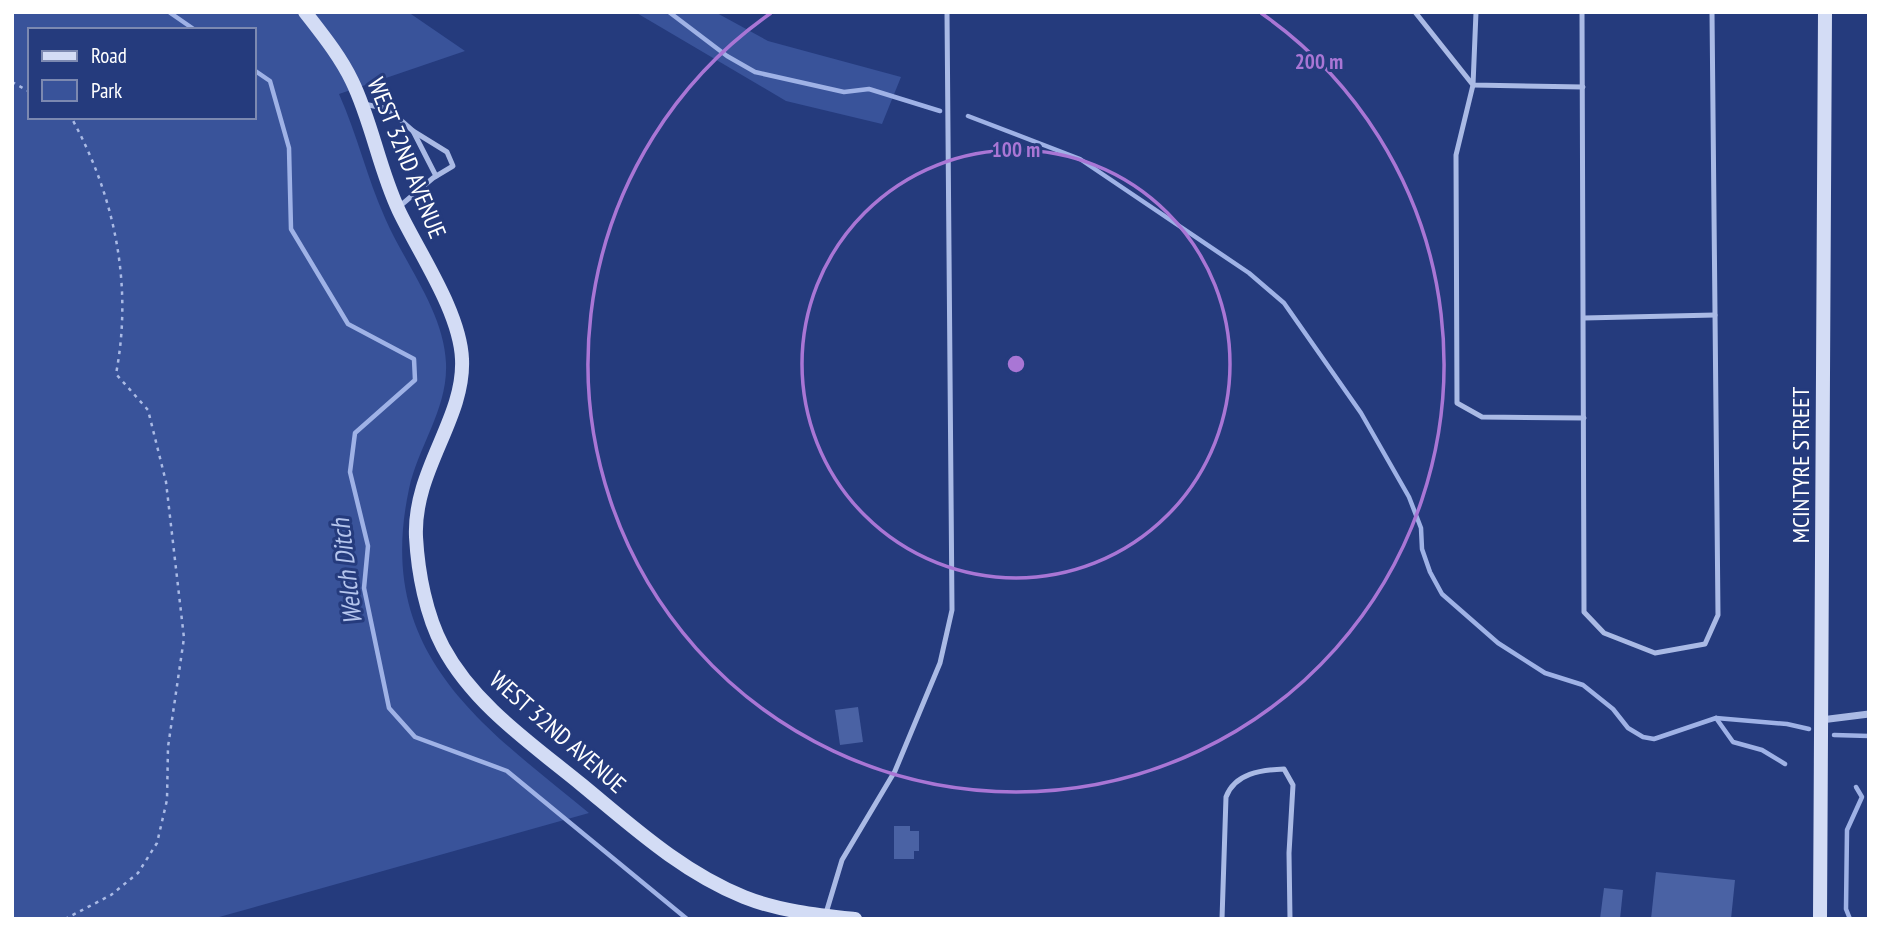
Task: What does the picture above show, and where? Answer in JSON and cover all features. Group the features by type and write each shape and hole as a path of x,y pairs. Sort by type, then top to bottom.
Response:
{"street":[{"name":"WEST 32ND AVENUE","path":"304,12 333,48 361,104 398,208 457,333 462,358 454,403 429,465 417,509 416,537 422,582 442,646 478,696 510,726 686,867 747,898 791,910 855,919"},
{"name":"MCINTYRE STREET","path":"1820,919 1825,12"},
{"path":"1821,720 1869,714"}],"lane":[{"path":"825,915 842,860 895,771 940,663 952,610 947,12"},
{"path":"1415,12 1473,85"},
{"path":"1476,12 1473,85 1456,155 1457,403 1482,417 1584,418"},
{"path":"1581,12 1584,612 1604,633 1655,653 1706,644 1718,615 1712,12"},
{"path":"1473,85 1583,86"},
{"path":"361,104 387,109 413,131 447,152 453,166 436,176 398,208"},
{"path":"413,131 436,176"},
{"path":"1584,318 1715,315"},
{"path":"1222,919 1226,797 1230,785 1244,776 1284,769 1293,785 1289,853 1290,919"}],"path":[{"path":"12,82 28,91"},
{"path":"65,919 111,895 138,873 157,843 167,800 168,747 184,638 166,482 148,410 116,374 123,340 123,278 106,191 72,119"}],"green space":[{"path":"12,12 408,12 465,51 339,94 379,203 431,307 444,344 446,363 442,396 409,489 402,546 407,596 422,639 445,678 474,714 589,813 212,919 12,919"},
{"path":"635,12 715,12 768,41 901,77 882,124 786,101"}],"building":[{"path":"858,707 863,742 840,745 835,710"},
{"path":"894,826 910,826 910,831 919,831 919,851 914,851 914,859 894,859"},
{"path":"1656,872 1735,880 1731,919 1651,919"},
{"path":"1604,888 1623,890 1620,919 1600,919"}],"waterway":[{"name":"Welch Ditch","path":"169,12 192,28"},
{"path":"669,12 727,56 755,72 844,92 869,89 940,111"},
{"name":"Welch Ditch","path":"256,71 270,81 289,148 291,229 348,324 414,359 415,380 355,433 350,472 368,546 364,588 389,708 415,737 507,771 687,919"},
{"path":"968,116 1080,159 1249,273 1284,303 1361,413 1409,497 1421,528 1422,549 1442,594 1498,643 1545,673 1583,685 1613,709 1628,728 1643,737 1654,739 1716,718 1787,724 1809,729"},
{"path":"1716,718 1733,742 1762,750 1785,764"},
{"path":"1834,735 1869,736"},
{"path":"1850,919 1846,909 1847,830 1862,797 1856,787"}]}
